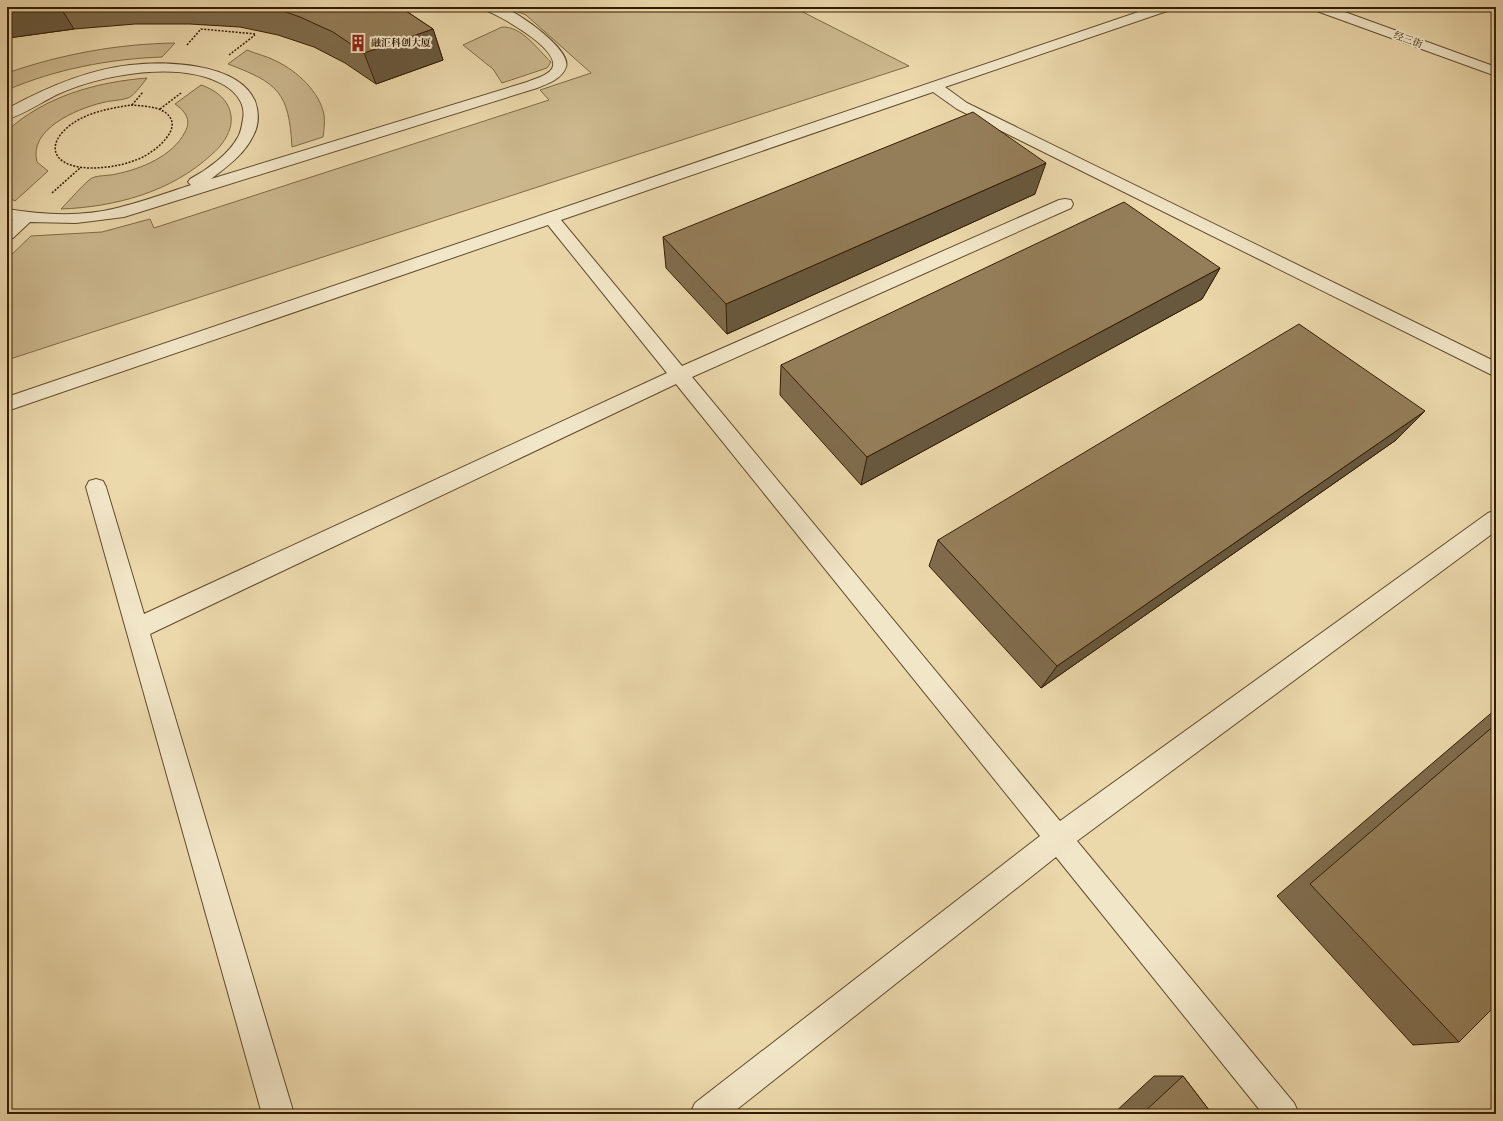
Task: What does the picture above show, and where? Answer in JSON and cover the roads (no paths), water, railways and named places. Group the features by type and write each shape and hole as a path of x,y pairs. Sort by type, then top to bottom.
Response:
{"street":[{"path":"7,214 25,218 46,220 79,219 118,213 532,85 548,78 556,72 560,66 558,55 536,33 511,16 490,7"},
{"path":"7,404 1166,7"},
{"name":"经三街","path":"1319,7 1496,72"},
{"path":"7,115 31,100 67,85 105,74 142,68 178,68 207,73 232,83 247,98 252,116 245,137 228,159 199,181 161,199 118,213"},
{"path":"934,86 962,106 1496,370"},
{"path":"137,629 679,375 1065,204"},
{"path":"7,234 25,218"},
{"path":"551,218 1283,1114"},
{"path":"96,487 278,1114"},
{"path":"706,1114 1058,839 1496,520"}],"place":[{"name":"融汇科创大厦","path":"358,43"}]}
